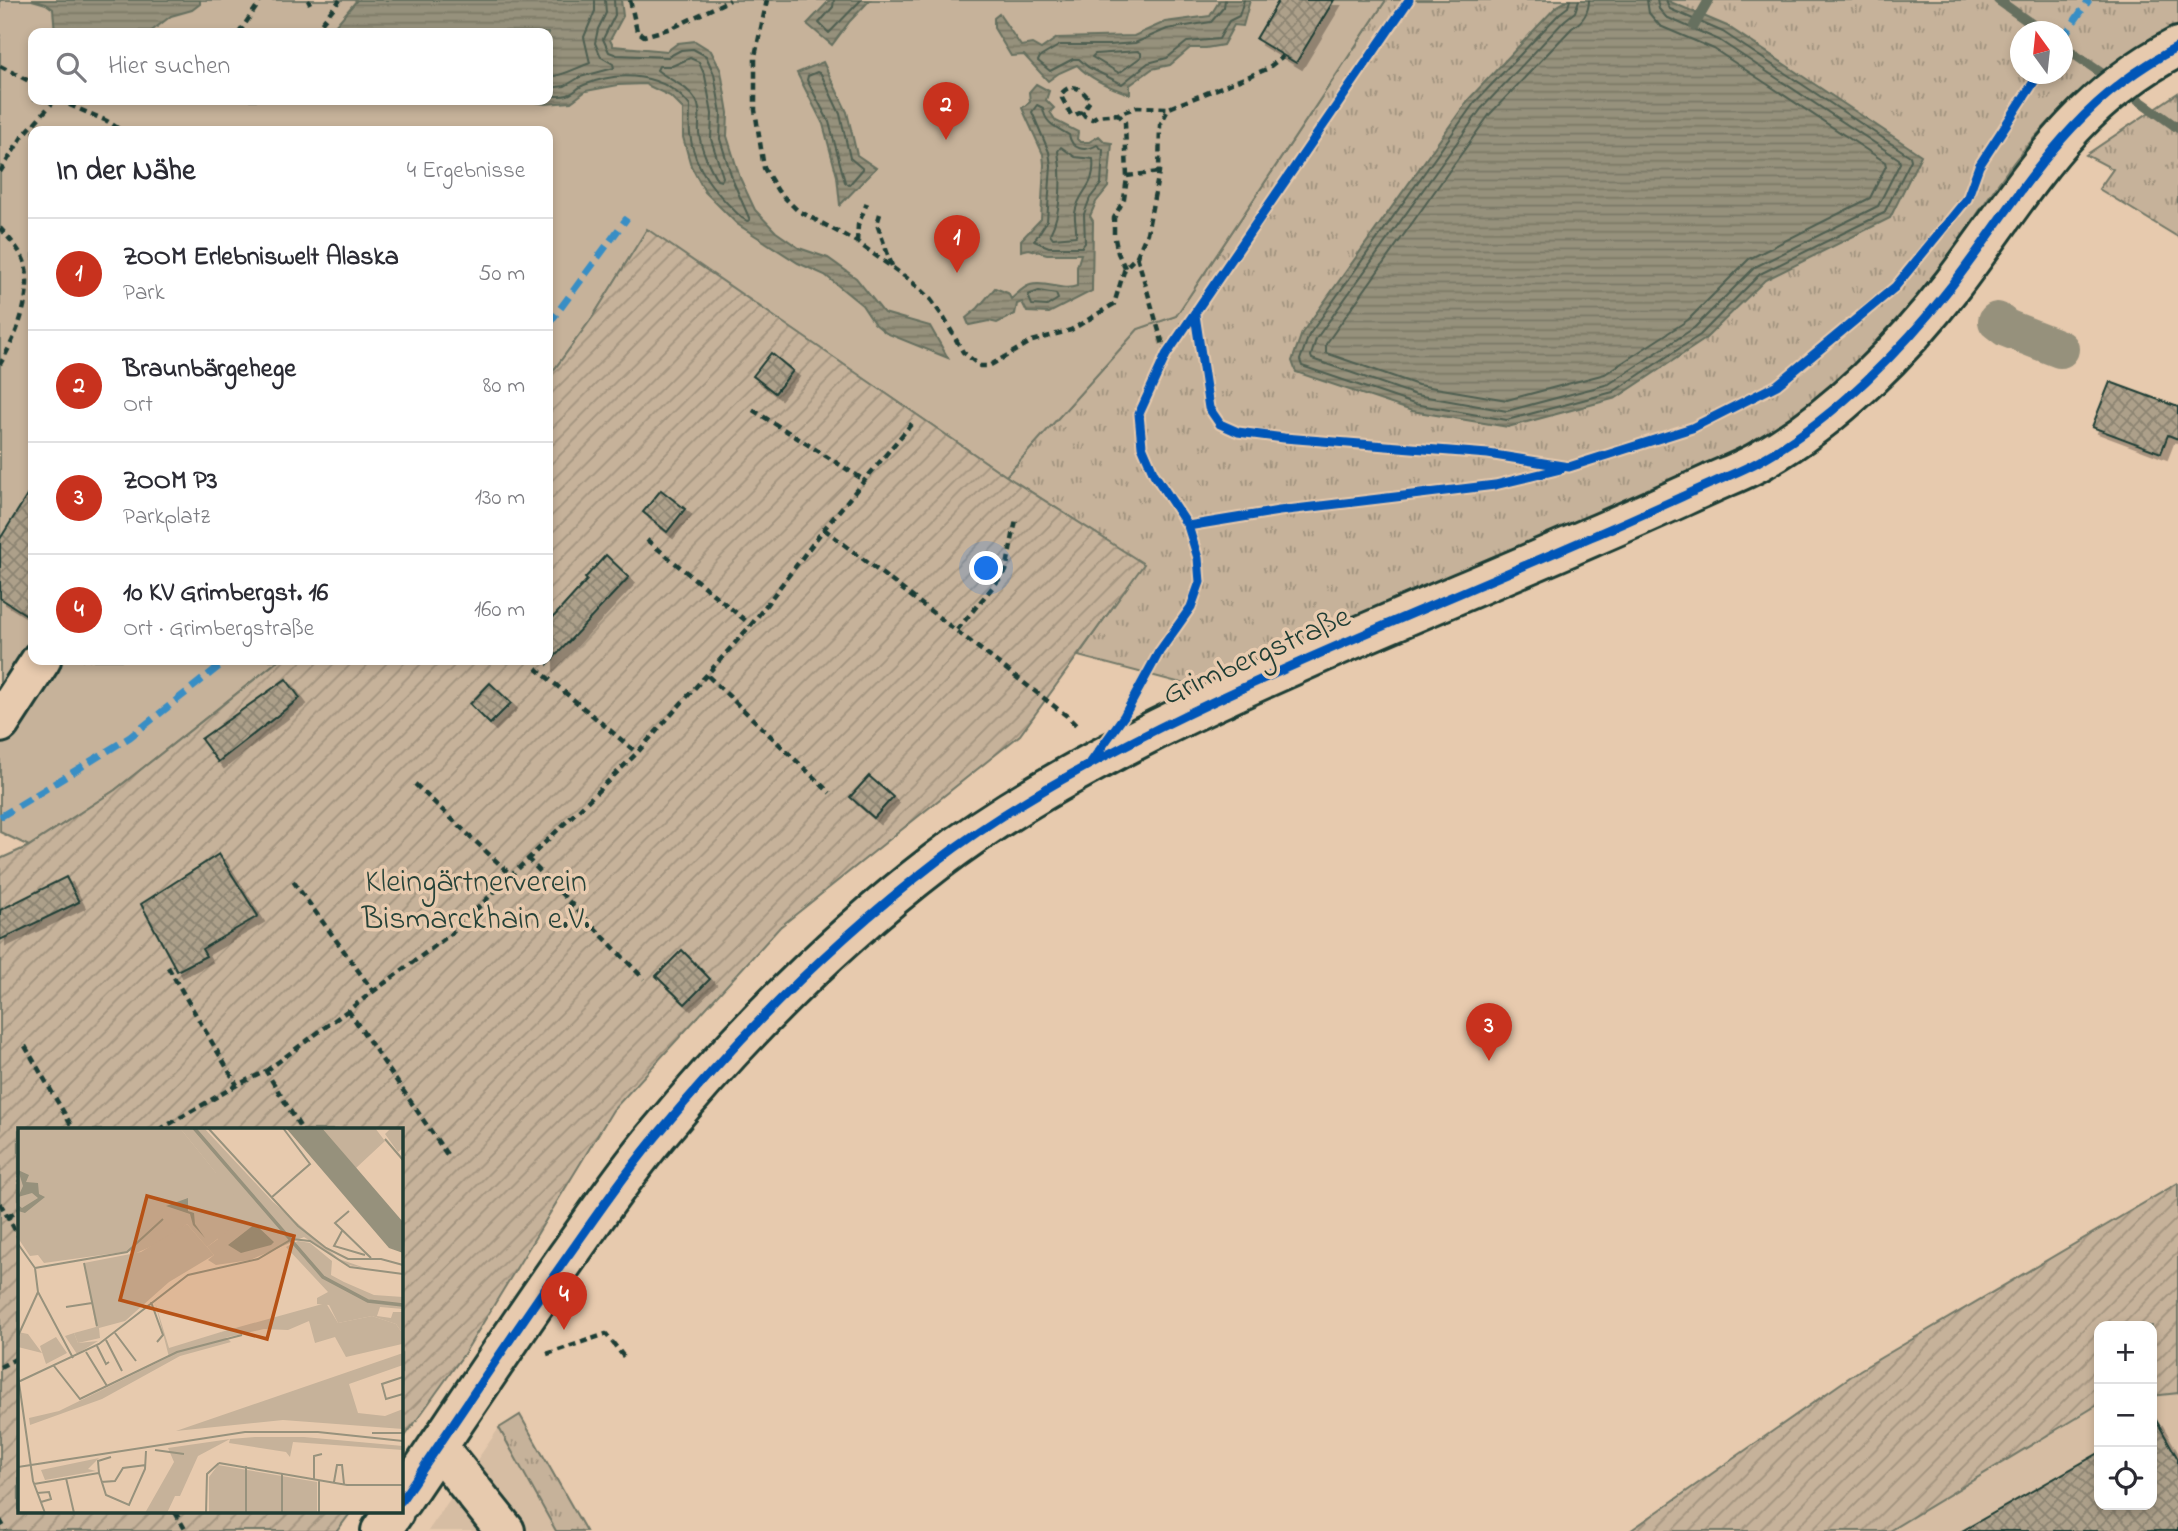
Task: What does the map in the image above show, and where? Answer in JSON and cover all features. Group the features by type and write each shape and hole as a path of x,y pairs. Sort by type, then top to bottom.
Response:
{"street":[{"name":"Grimbergstraße","path":"402,1501 486,1372 655,1137 745,1033 848,936 938,861 1013,809 1089,765 1236,691 1638,517 1763,459 1825,416 1885,365 1950,288 2061,137 2115,86 2178,47"},
{"path":"0,723 38,665"},
{"path":"438,1447 505,1531"},
{"path":"381,1531 393,1514"}],"path":[{"path":"242,28 261,0"},
{"path":"317,28 340,0"},
{"path":"630,0 633,21 637,31 644,36 657,34 730,0"},
{"path":"767,0 753,78 764,168 778,191 797,210 858,242 911,281 931,300 963,352 980,366 989,366 1032,341 1071,330 1114,304 1125,268 1137,256 1147,233 1158,172 1160,125 1169,108"},
{"path":"1082,112 1092,118 1118,114 1137,107 1169,108 1267,69 1283,56"},
{"path":"0,65 28,80"},
{"path":"1072,86 1086,95 1090,101 1082,112 1071,115 1062,99 1062,93 1066,89 1072,86"},
{"path":"32,126 51,105"},
{"path":"68,105 114,126"},
{"path":"1118,114 1125,122 1127,176 1124,199 1114,218 1118,253 1125,268"},
{"path":"0,172 28,130"},
{"path":"1127,176 1158,172"},
{"path":"858,242 859,225 867,203"},
{"path":"880,214 877,224 892,267"},
{"path":"0,228 25,263 26,287 20,324 0,364"},
{"path":"1137,256 1166,355"},
{"path":"753,410 864,480"},
{"path":"162,1128 266,1071 451,934 637,753 708,676 913,422"},
{"path":"957,630 1006,571 1016,520"},
{"path":"824,529 1068,716 1084,733 1089,765"},
{"path":"647,540 751,625"},
{"path":"536,667 637,753"},
{"path":"708,676 830,793"},
{"path":"415,784 510,874"},
{"path":"527,858 644,979"},
{"path":"292,881 373,990"},
{"path":"169,967 237,1085"},
{"path":"348,1010 448,1156"},
{"path":"25,1046 73,1128"},
{"path":"266,1071 301,1128"},
{"path":"0,1203 18,1235"},
{"path":"8,1217 18,1211"},
{"path":"540,1357 606,1334 624,1357"},
{"path":"0,1367 18,1358"},
{"path":"176,1514 186,1531"},
{"path":"0,1520 6,1531"}],"shaded area":[{"path":"2178,1393 2178,1531 1889,1531 2094,1407 2094,1510 2157,1510 2157,1395"},
{"path":"499,1428 556,1531 428,1531"}],"green space":[{"path":"0,0 1386,0 1176,316 1138,329 1006,476 647,230 592,318 553,371 553,126 28,126 28,665 273,665 115,790 29,846 0,832"},
{"path":"1386,0 2178,0 2178,32 2100,77 2049,121 2019,155 1929,284 1890,332 1831,389 1751,449 1200,688 1078,656 1143,564 1006,476 1138,329 1176,316"},
{"path":"2178,93 2178,237 2099,189 2113,169 2086,155"},
{"name":"Kleingärtnerverein Bismarckhain e.V.","path":"647,229 1006,476 1144,564 1020,735 780,927 613,1110 464,1354 402,1441 402,1128 18,1128 18,1514 350,1514 337,1531 0,1531 0,859 29,846 115,790 273,665 553,665 553,371 592,318"},
{"path":"2178,1183 2178,1393 2157,1395 2157,1321 2094,1321 2094,1407 1889,1531 1630,1531 1860,1370"},
{"path":"520,1415 586,1531 556,1531 499,1428"}],"water":[{"path":"32,0 200,0 200,4 192,10 171,16 155,28 55,28 53,9"},
{"path":"357,0 621,0 623,16 610,40 613,46 667,51 678,43 695,41 711,51 721,71 728,113 727,136 740,178 755,210 776,232 799,248 828,258 856,278 884,313 930,326 948,358 886,333 874,323 862,305 825,275 798,263 737,224 705,192 691,166 683,137 683,109 670,96 645,84 618,85 586,91 571,102 553,103 553,28 333,28"},
{"path":"830,0 870,0 832,45 807,24"},
{"path":"1220,0 1250,0 1243,26 1234,25 1223,45 1190,48 1170,65 1152,69 1130,85 1130,94 1088,75 1077,65 1048,81 1024,55 1011,56 994,28 994,18 999,14 1021,46 1032,44 1041,49 1057,38 1134,36 1165,22 1210,16"},
{"path":"1568,0 1666,0 1727,26 1921,155 1890,218 1765,280 1704,340 1616,398 1508,427 1412,411 1296,372 1292,361 1302,333 1469,99 1556,7"},
{"path":"823,62 847,112 857,155 876,168 840,205 837,176 823,124 797,73"},
{"path":"1036,84 1049,91 1046,100 1054,108 1050,112 1056,121 1078,132 1077,139 1080,142 1089,142 1099,136 1105,142 1112,143 1108,187 1096,202 1090,216 1093,221 1092,291 1049,313 1027,312 1022,302 1017,304 1015,314 997,323 989,321 969,325 966,318 995,288 1008,293 1011,299 1030,285 1065,288 1077,286 1077,267 1081,254 1047,254 1029,249 1021,251 1021,240 1041,219 1043,154 1022,108 1030,102 1029,92"}],"building":[{"path":"1279,0 1334,0 1296,63 1256,39"},
{"path":"771,353 793,371 775,393 753,376"},
{"path":"2110,382 2178,407 2178,439 2168,435 2161,453 2092,427"},
{"path":"661,490 685,509 667,532 643,512"},
{"path":"28,494 28,616 0,598 0,539"},
{"path":"606,555 629,577 553,659 553,617 587,580 585,578"},
{"path":"286,679 300,698 218,762 201,739"},
{"path":"490,683 511,703 490,724 470,704"},
{"path":"869,776 893,797 874,818 850,797"},
{"path":"219,854 258,916 202,949 206,956 177,971 141,904"},
{"path":"66,877 79,902 0,940 0,910"},
{"path":"682,950 710,979 685,1004 656,976"},
{"path":"2157,1422 2178,1459 2178,1531 1962,1531 2094,1456 2094,1510 2157,1510"}],"waterway":[{"path":"1694,26 1709,0"},
{"path":"1998,0 2028,21"},
{"path":"2073,54 2113,81"},
{"path":"2126,91 2178,128"},
{"path":"1997,321 2006,328 2060,349"}],"marked path":[{"path":"2073,23 2089,0"},
{"path":"553,318 627,218"},
{"path":"0,817 130,737 221,665"}],"cycle path":[{"path":"1091,762 1124,716 1159,652 1191,607 1200,582 1198,558 1188,526 1154,474 1142,446 1139,414 1166,355 1409,0"},
{"path":"402,1500 546,1287 646,1149 755,1025 825,956 898,892 962,843 1017,807 1159,728 1320,653 1744,469 1790,442 1842,403 1912,333 1953,284 2051,152 2078,122 2140,69 2178,47"},
{"path":"1195,315 1209,408 1220,424 1238,432 1488,454 1569,467 1692,428 1777,385 1895,287 1967,199 1979,166 2032,84"},
{"path":"1188,526 1279,511 1495,485 1561,469"}],"place":[{"name":"Braunbärgehege","path":"946,140"},
{"name":"ZOOM Erlebniswelt Alaska","path":"957,273"},
{"name":"ZOOM P3","path":"1489,1061"},
{"name":"10 KV Grimbergst. 16","path":"564,1330"}]}
